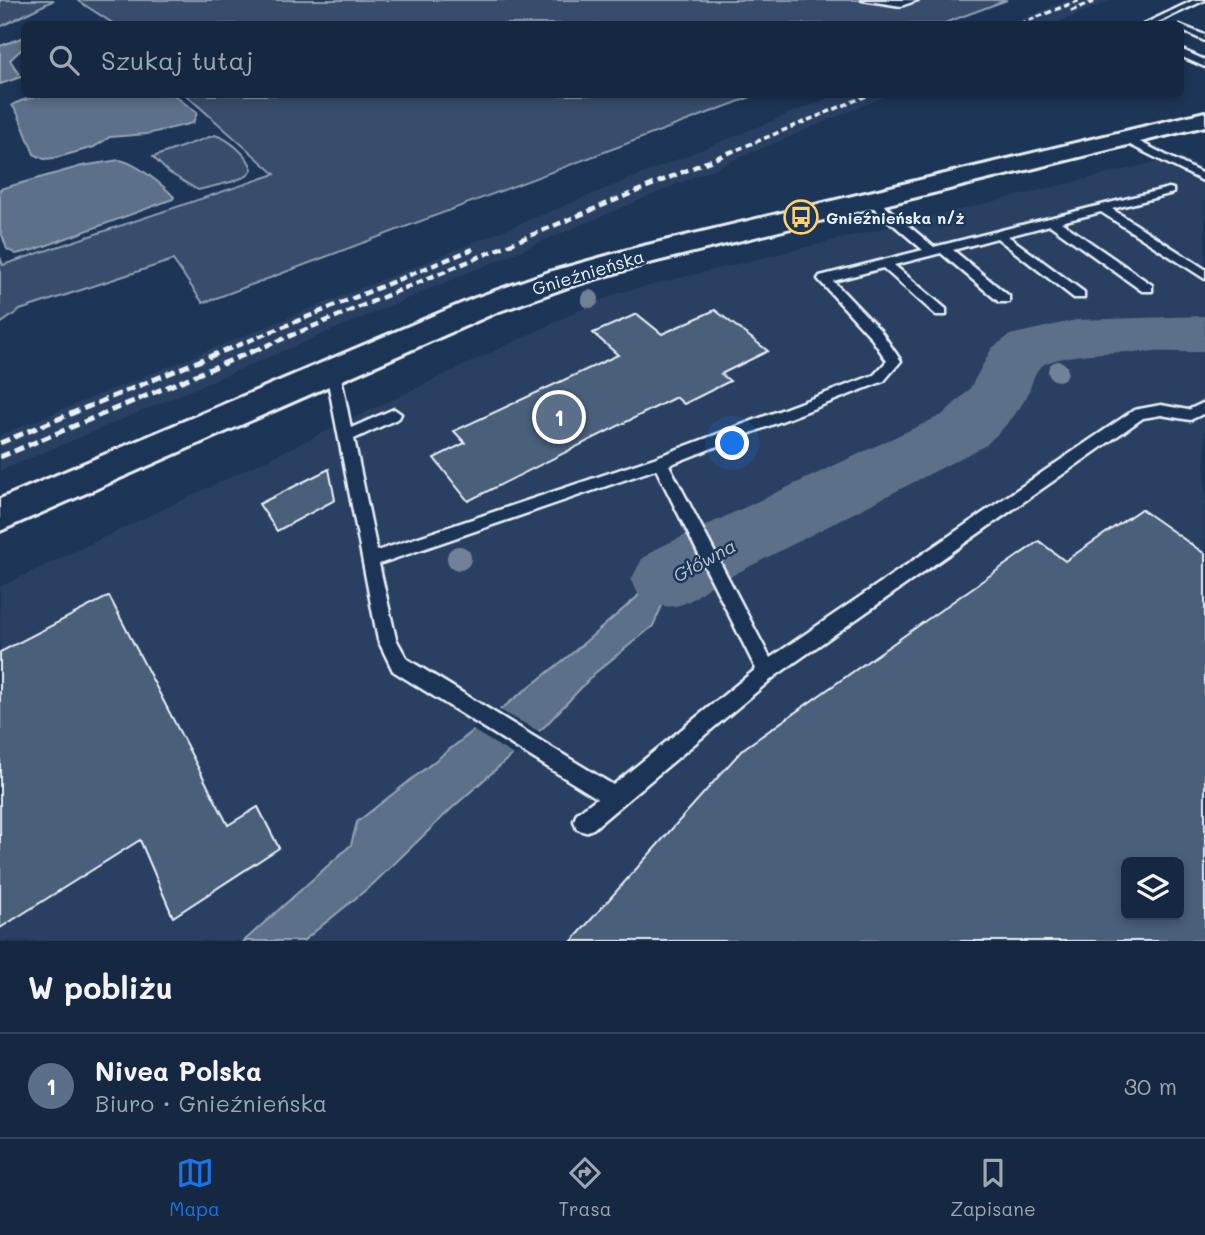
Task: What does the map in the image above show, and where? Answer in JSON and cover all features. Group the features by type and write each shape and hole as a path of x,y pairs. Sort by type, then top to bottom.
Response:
{"street":[{"name":"Gnieźnieńska","path":"0,516 486,305 560,279 635,257 1205,118"}],"lane":[{"path":"866,0 901,5 914,0"},
{"path":"1154,21 1201,0"},
{"path":"1186,7 1196,11"},
{"path":"1161,18 1168,21"},
{"path":"1184,28 1205,38"},
{"path":"1184,54 1205,64"},
{"path":"1126,139 1205,179"},
{"path":"370,560 660,462 879,378 894,361 874,333 824,279 1169,191"},
{"path":"871,200 1004,299"},
{"path":"1104,208 1205,275"},
{"path":"1052,221 1147,288"},
{"path":"1000,234 1079,295"},
{"path":"886,264 941,312"},
{"path":"332,372 387,640 400,665 614,797"},
{"path":"585,821 767,671 1139,414 1161,410 1190,415 1205,407"},
{"path":"347,436 394,414"},
{"path":"660,462 767,671"}],"shaded area":[{"path":"0,0 54,0 0,27"},
{"path":"77,0 1007,0 950,21 109,21"},
{"path":"1069,0 1112,0 1061,21 1016,21"},
{"path":"189,98 748,98 203,303 173,260 20,310 0,324 0,257 3,265 275,174"},
{"path":"829,98 881,98 0,471 0,435"},
{"path":"215,135 232,144 246,158 252,169 247,176 198,190 168,172 153,157"},
{"path":"1180,156 1205,170 1205,941 0,941 0,587 614,294"}],"water":[{"path":"21,38 21,50 10,60 21,77 0,84 0,46"},
{"path":"178,98 197,113 193,123 147,134 110,137 94,147 44,159 34,154 12,105 26,99"},
{"path":"119,160 148,175 169,192 173,199 34,250 16,254 7,249 0,229 0,189 82,166"},
{"path":"736,528 755,550 693,572 667,594 653,626 595,673 546,725 451,809 373,884 303,941 244,941 351,845 357,822 570,655 636,598 659,570 717,539 721,533"}],"pier":[{"path":"496,708 542,733 515,756 471,729"}],"building":[{"path":"715,310 768,351 721,374 730,381 684,404 676,397 468,501 434,458 465,443 454,431 618,355 593,333 637,314 662,334"},
{"path":"329,469 335,500 277,531 259,504"},
{"path":"1141,509 1205,554 1205,941 572,941 743,749 1039,541 1065,561"},
{"path":"109,596 228,825 258,807 279,848 173,917 140,840 0,928 0,652"}],"waterway":[{"name":"Główna","path":"667,580 681,569 964,430 991,405 1016,357 1030,348 1076,338 1205,334"}],"railway":[{"path":"1028,21 1080,0"},
{"path":"1071,11 1098,0"},
{"path":"729,153 861,98"},
{"path":"254,351 733,151"},
{"path":"224,351 473,249"},
{"path":"0,443 228,349"},
{"path":"0,457 258,349"}],"place":[{"name":"Gnieźnieńska n/ż","path":"801,217"},
{"name":"Nivea Polska","path":"559,417"}]}
